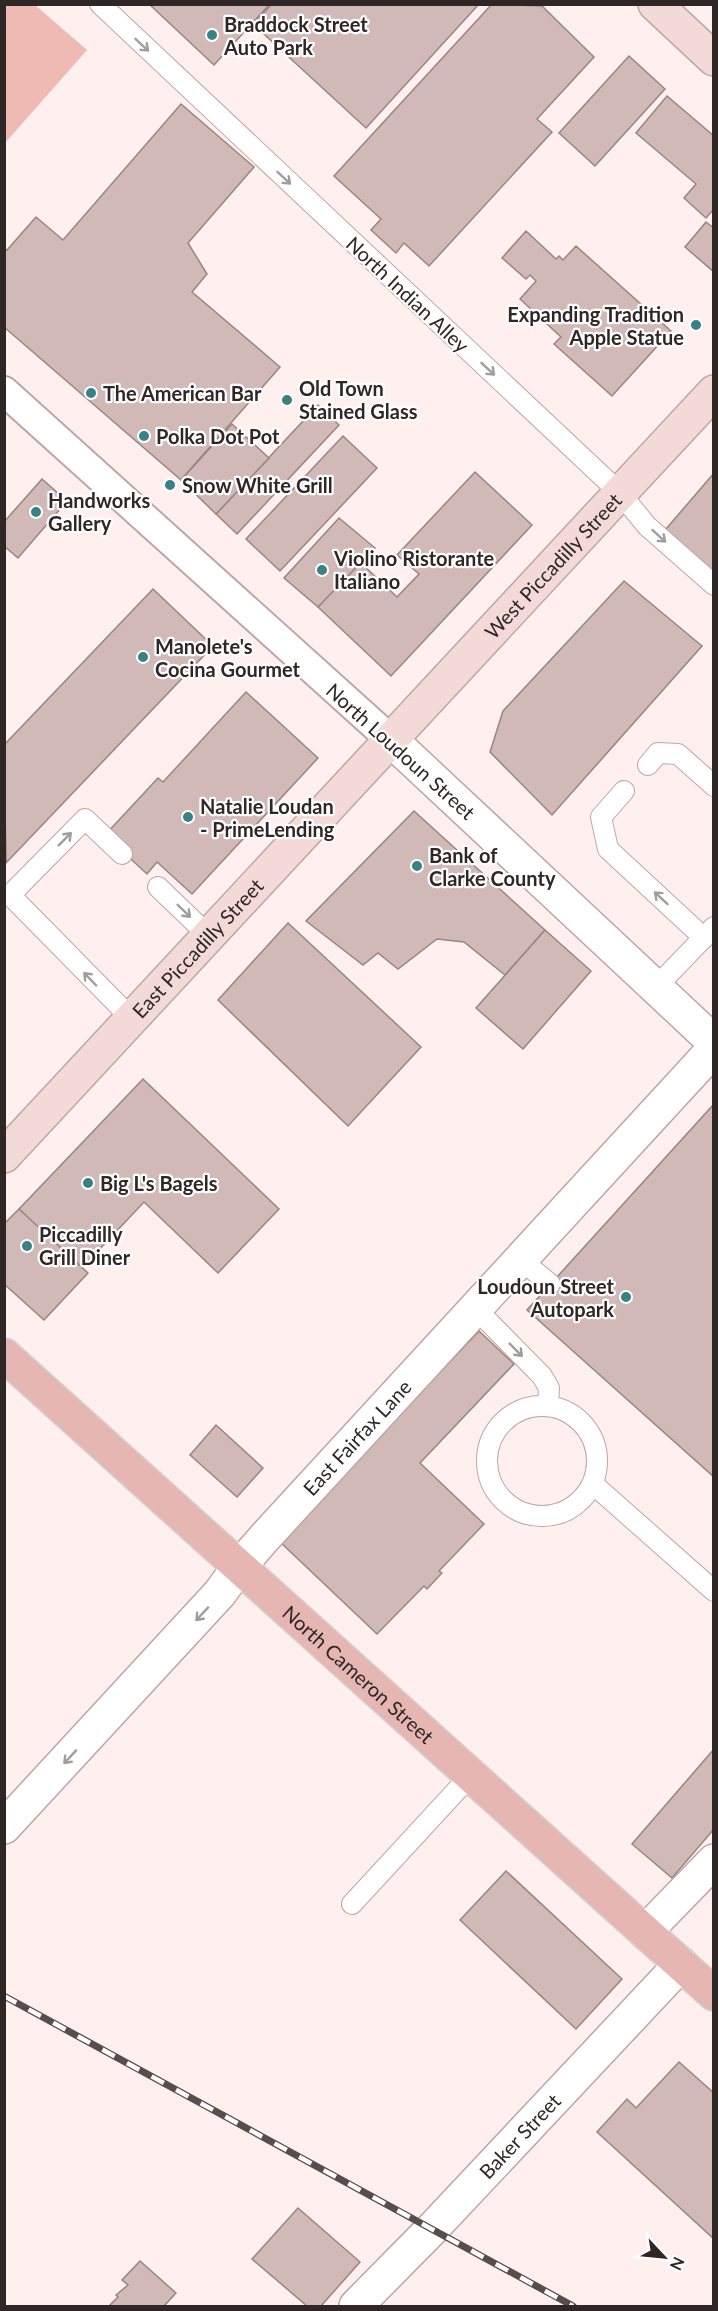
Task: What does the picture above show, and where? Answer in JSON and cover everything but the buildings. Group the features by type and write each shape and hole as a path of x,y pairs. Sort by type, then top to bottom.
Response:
{"main road":[{"path":"655,4 714,59"},
{"name":"West Piccadilly Street","path":"391,740 714,392"},
{"name":"East Piccadilly Street","path":"4,1156 391,740"},
{"name":"North Cameron Street","path":"4,1355 714,1994"}],"street":[{"name":"North Loudoun Street","path":"6,395 391,740 714,1042"},
{"name":"East Fairfax Lane","path":"4,1827 220,1593 238,1568 475,1308 714,1049"},
{"path":"645,1932 714,1861"},
{"name":"Baker Street","path":"356,2307 441,2220 681,1964"}],"lane":[{"name":"North Indian Alley","path":"100,4 620,492 647,526 714,585"},
{"path":"648,765 658,753 678,754 714,786"},
{"path":"624,791 601,817 608,849 709,933 656,987"},
{"path":"122,854 86,819 7,893 132,1019"},
{"path":"158,887 210,936"},
{"path":"520,1259 550,1284"},
{"path":"475,1308 542,1376 549,1388 548,1405"},
{"path":"548,1405 572,1415 590,1433 596,1458 593,1484 582,1500 566,1511 548,1516 529,1515 511,1508 497,1495 488,1478 486,1458 490,1440 500,1423 514,1412 531,1406 548,1405"},
{"path":"593,1484 714,1591"},
{"path":"352,1904 470,1776"}],"shaded area":[{"path":"5,4 35,5 87,50 5,143"}],"railway":[{"path":"4,1996 573,2306"}],"place":[{"name":"Braddock Street Auto Park","path":"212,35"},
{"name":"Expanding Tradition Apple Statue","path":"696,325"},
{"name":"The American Bar","path":"91,393"},
{"name":"Old Town Stained Glass","path":"287,400"},
{"name":"Polka Dot Pot","path":"144,436"},
{"name":"Snow White Grill","path":"170,485"},
{"name":"Handworks Gallery","path":"36,512"},
{"name":"Violino Ristorante Italiano","path":"322,570"},
{"name":"Manolete's Cocina Gourmet","path":"143,657"},
{"name":"Natalie Loudan - PrimeLending","path":"188,817"},
{"name":"Bank of Clarke County","path":"417,866"},
{"name":"Big L's Bagels","path":"88,1183"},
{"name":"Piccadilly Grill Diner","path":"27,1246"},
{"name":"Loudoun Street Autopark","path":"626,1297"}]}
